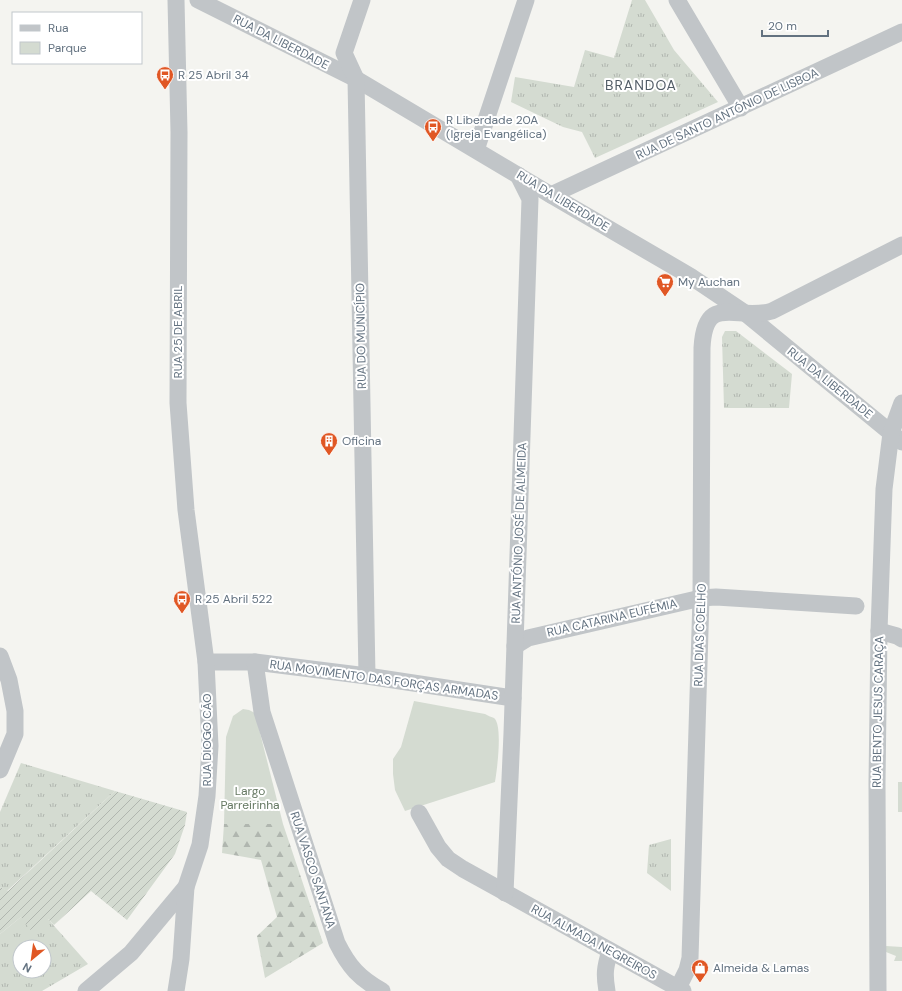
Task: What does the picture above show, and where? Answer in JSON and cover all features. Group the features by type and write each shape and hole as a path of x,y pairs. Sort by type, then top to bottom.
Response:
{"street":[{"name":"RUA 25 DE ABRIL","path":"176,0 179,132 178,403 186,510 206,662"},
{"name":"RUA DA LIBERDADE","path":"198,0 356,79 551,196 690,276 745,313 896,437"},
{"name":"RUA DO MUNICÍPIO","path":"362,0 344,53 356,79 367,676"},
{"path":"476,150 526,0"},
{"path":"677,0 741,108"},
{"name":"RUA DE SANTO ANTÓNIO DE LISBOA","path":"551,196 902,32"},
{"name":"RUA ANTÓNIO JOSÉ DE ALMEIDA","path":"505,893 530,199 518,175"},
{"path":"745,313 763,314 772,311 902,245"},
{"name":"RUA DIAS COELHO","path":"680,990 690,958 701,598 702,336 704,328 714,314 724,311 745,313"},
{"name":"RUA BENTO JESUS CARAÇA","path":"878,991 877,783 879,631 884,489 902,403"},
{"name":"RUA CATARINA EUFÉMIA","path":"515,646 528,638 701,598 856,606"},
{"path":"879,631 902,639"},
{"path":"0,656 8,680 15,711 15,734 0,770"},
{"name":"RUA MOVIMENTO DAS FORÇAS ARMADAS","path":"206,662 255,662 367,676 513,698"},
{"name":"RUA DIOGO CÃO","path":"86,991 131,953 186,887 200,845 207,796 210,746 206,662"},
{"name":"RUA VASCO SANTANA","path":"255,662 262,712 337,943 354,972 367,983 382,991"},
{"name":"RUA ALMADA NEGREIROS","path":"418,813 448,860 463,870 680,990"},
{"path":"176,991 181,959 186,887"},
{"path":"607,991 605,967 610,951"}],"green space":[{"path":"632,0 645,0 674,50 718,102 595,158 582,132 563,127 511,102 515,77 574,87 585,50 614,58"},
{"path":"725,331 736,331 792,374 789,408 724,408 722,337"},
{"path":"414,701 485,714 494,718 497,722 499,738 495,782 405,811 395,790 393,759 401,747"},
{"name":"Largo Parreirinha","path":"243,709 255,713 283,824 224,824 226,737 233,716"},
{"path":"21,763 115,791 7,891 0,887 0,812"},
{"path":"898,782 902,782 902,812 898,812"},
{"path":"115,791 187,812 185,825 175,854 127,920 91,891 54,925 48,919 30,930 21,917 0,934 0,887 8,891"},
{"path":"224,824 283,824 323,943 265,978 257,936 277,917 261,860 222,853"},
{"path":"671,839 671,891 647,873 649,845"},
{"path":"21,917 48,919 88,964 42,991 0,991 0,934"},
{"path":"886,946 902,947 902,961 894,961 896,956 886,952"}],"place":[{"name":"R 25 Abril 34","path":"165,90"},
{"name":"R Liberdade 20A (Igreja Evangélica)","path":"433,142"},
{"name":"My Auchan","path":"665,297"},
{"name":"Oficina","path":"329,456"},
{"name":"R 25 Abril 522","path":"182,614"},
{"name":"Almeida & Lamas","path":"700,983"}],"district":[{"name":"BRANDOA","path":"641,85"}]}
